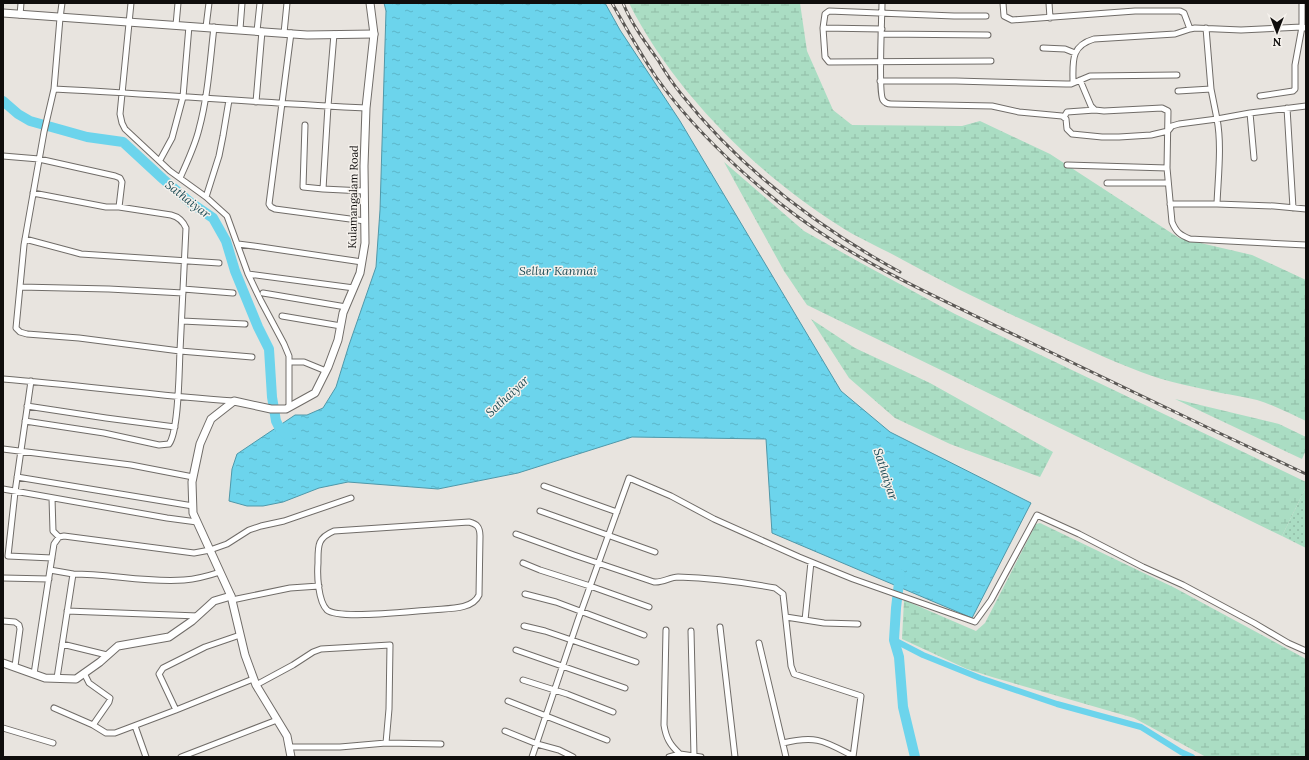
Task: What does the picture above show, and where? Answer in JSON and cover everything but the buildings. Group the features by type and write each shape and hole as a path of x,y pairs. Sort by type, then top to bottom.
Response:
{"main road":[{"name":"Kulamangalam Road","path":"234,402 271,409 288,408 316,393 338,340 346,307 360,273 365,243 364,166 366,108 374,34 370,3"},
{"path":"3,13 287,33 374,34"},
{"path":"234,402 211,419 200,444 192,482 193,514 231,598 245,654 255,682 288,736 291,757"},
{"path":"3,663 46,678 76,679 118,646 169,637 198,616 214,601 231,598"}],"street":[{"path":"20,15 21,3"},
{"path":"62,3 54,89 47,115 25,239 16,328 20,332 27,334 78,338 180,351 252,357"},
{"path":"131,3 120,114 122,123 125,129 160,160 170,171 206,197 226,216 238,244 248,274 289,356 288,408"},
{"path":"176,25 178,3"},
{"path":"180,178 193,148 206,99 210,27 209,3"},
{"path":"240,30 242,3"},
{"path":"256,102 260,3"},
{"path":"287,3 287,33 282,104 269,204 275,209 365,221"},
{"path":"882,3 880,81 883,100 891,104 992,106 1019,112 1064,117"},
{"path":"1003,3 1004,16 1019,20 1135,11 1180,11 1184,13 1190,29"},
{"path":"1049,3 1050,18"},
{"path":"1260,96 1293,91 1295,89 1295,59 1304,27 1302,3"},
{"path":"986,16 829,11 825,14 823,28 825,57 827,61 991,61"},
{"path":"160,160 172,138 183,97 189,26"},
{"path":"1073,83 1075,54 1081,44 1094,39 1175,34 1190,29 1206,28 1241,30 1304,27"},
{"path":"823,28 988,35"},
{"path":"1206,28 1211,89 1218,128 1219,162 1217,204"},
{"path":"323,189 334,34"},
{"path":"1042,48 1065,49 1075,54"},
{"path":"880,81 956,81 1066,84 1073,83 1090,76 1177,75"},
{"path":"1080,80 1091,106 1095,110"},
{"path":"54,89 366,108"},
{"path":"1178,91 1211,89"},
{"path":"206,197 219,156 228,100"},
{"path":"1064,117 1066,119 1067,129 1072,134 1119,137 1151,135 1168,131 1172,126 1179,124 1306,106"},
{"path":"1064,117 1067,112 1095,110 1104,111 1162,108 1168,111 1167,168 1170,204 1172,222 1175,229 1181,236 1190,239 1306,245"},
{"path":"1287,108 1293,208"},
{"path":"1250,113 1254,158"},
{"path":"305,125 302,185 306,188 364,191"},
{"path":"3,156 39,159 120,178 122,182 119,207"},
{"path":"1067,165 1167,168"},
{"path":"1107,182 1168,182"},
{"path":"25,421 104,433 164,445 169,444 174,427 178,398 185,261 186,228 184,222 177,216 119,207 106,207 33,193"},
{"path":"1170,204 1274,206 1306,209"},
{"path":"25,239 81,254 219,263"},
{"path":"238,244 362,262"},
{"path":"248,274 354,288"},
{"path":"20,287 233,292"},
{"path":"263,293 346,307"},
{"path":"282,316 341,326"},
{"path":"182,321 245,324"},
{"path":"289,362 304,362 326,371"},
{"path":"3,379 105,388 178,398 234,402"},
{"path":"31,381 6,556 52,558"},
{"path":"27,406 174,427"},
{"path":"3,449 131,465 193,477"},
{"path":"17,477 193,506"},
{"path":"532,757 571,640 629,478 671,496 714,519 811,562 853,579 975,622 991,600 1037,515 1079,534 1142,568 1183,585 1288,643 1306,651"},
{"path":"544,486 617,512"},
{"path":"3,489 197,522"},
{"path":"52,498 53,531 59,537"},
{"path":"34,674 54,544 59,537 64,536 194,553 228,544 249,530 284,521 351,498"},
{"path":"540,511 654,552"},
{"path":"469,522 476,524 480,529 479,595 477,601 471,604 456,607 386,613 336,614 327,610 323,604 319,586 318,547 325,535 334,531 469,522"},
{"path":"516,534 598,563 658,582 665,581 672,577 733,581 776,588 783,594 791,666 794,674 860,696 853,757 824,742 813,739 783,743"},
{"path":"805,620 811,562"},
{"path":"523,563 649,607"},
{"path":"50,570 72,574 183,581 202,578 220,572"},
{"path":"57,678 72,574"},
{"path":"3,578 49,579"},
{"path":"231,598 290,588 319,586"},
{"path":"525,594 556,602 644,636"},
{"path":"67,611 198,616"},
{"path":"786,617 824,623 858,624"},
{"path":"3,621 15,622 19,625 20,629 15,666"},
{"path":"524,626 545,631 636,662"},
{"path":"720,627 735,757"},
{"path":"666,630 665,736 670,744 680,754"},
{"path":"691,631 694,756"},
{"path":"176,710 159,674 163,668 205,647 240,636"},
{"path":"759,643 786,757"},
{"path":"62,644 107,655"},
{"path":"54,708 110,734 255,682 293,665 313,652 321,649 390,645 386,743"},
{"path":"516,650 625,688"},
{"path":"84,673 89,683 110,698 109,702 93,725"},
{"path":"523,680 555,690 613,712"},
{"path":"508,701 607,740"},
{"path":"180,757 277,720"},
{"path":"135,726 146,757"},
{"path":"3,728 53,743"},
{"path":"505,731 537,744 559,750 573,757"},
{"path":"289,747 340,747 386,743 441,744"},
{"path":"669,757 680,754 701,757"}],"green space":[{"path":"629,3 800,3 807,51 833,110 852,125 962,126 980,121 1050,154 1179,238 1252,255 1306,280 1306,421 1257,400 1151,376 1117,362 974,297 846,230 807,204 777,181 719,128 669,68 647,36"},
{"path":"724,162 804,231 861,263 955,314 1306,482 1306,487 1282,536 807,305 784,271"},
{"path":"811,319 855,348 930,383 1053,452 1040,477 950,444 895,418 849,378"},
{"path":"1175,399 1279,424 1306,437 1306,450 1302,459"},
{"path":"1306,487 1306,548 1282,536"},
{"path":"1040,523 1175,588 1306,659 1306,757 1206,757 1134,718 967,669 902,639 904,600 976,631 985,623 1036,524"}],"water":[{"name":"Sellur Kanmai","path":"384,3 605,3 620,30 680,121 841,391 890,432 1031,503 972,618 772,533 766,439 632,437 518,473 438,489 348,482 319,488 283,502 263,506 247,506 229,501 232,469 237,454 295,415 307,415 323,408 336,387 376,267 380,210 386,11"}],"waterway":[{"name":"Sathaiyar","path":"3,101 18,114 30,121 87,137 123,142 191,203 213,218 226,241 235,271 258,327 269,349 272,397 276,421 279,427 288,436"},
{"name":"Sathaiyar","path":"900,574 894,640 899,657 903,707 915,757"},
{"path":"894,640 923,655 980,678 1057,704 1141,727 1181,752 1192,757"}],"railway":[{"path":"612,3 656,77 694,123 738,168 762,189 811,226 879,268 926,292 1306,474"},
{"path":"623,3 630,18 675,87 729,148 755,172 810,216 869,255 900,272"}]}
